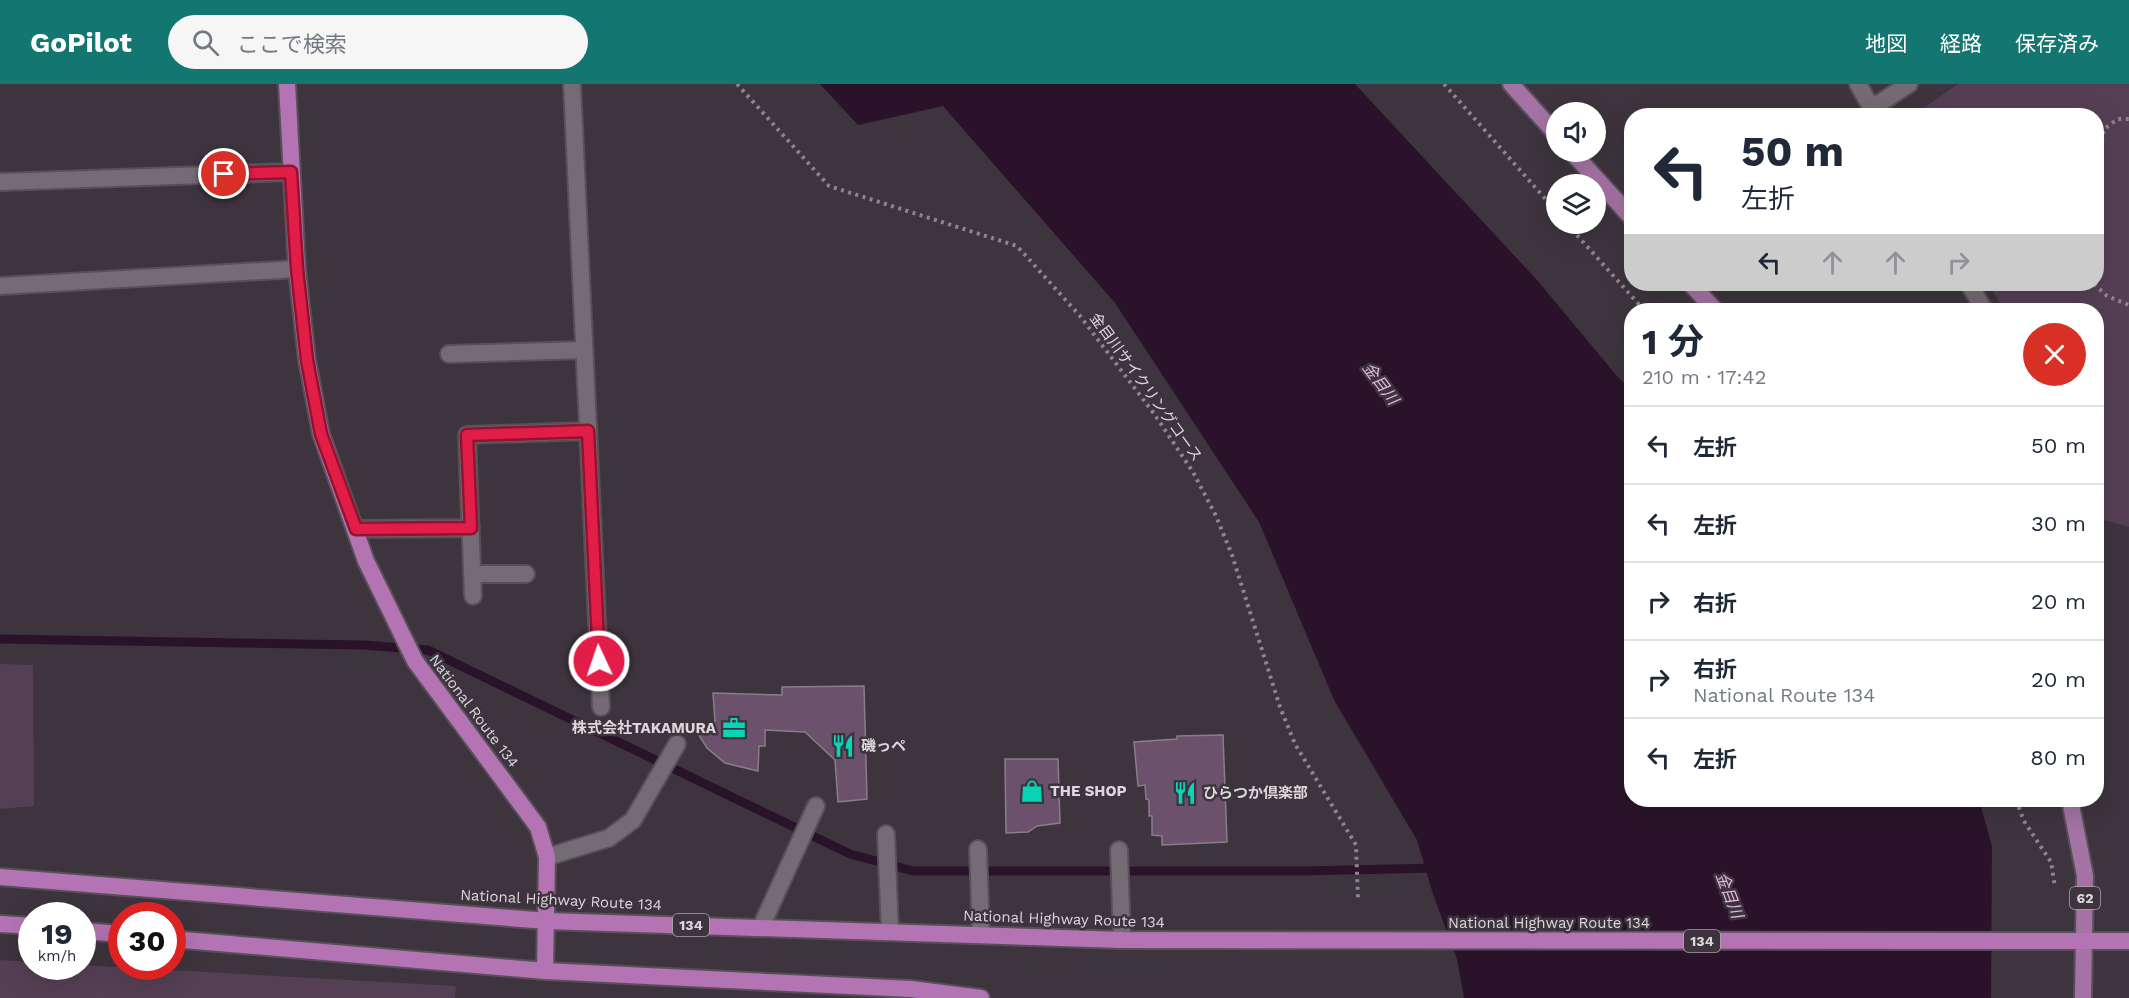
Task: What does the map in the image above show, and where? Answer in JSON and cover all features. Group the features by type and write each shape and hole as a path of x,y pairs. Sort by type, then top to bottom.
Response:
{"highway":[{"name":"National Route 134","path":"286,84 297,269 307,360 321,434 366,561 415,661 538,827 547,857 545,971"},
{"name":"National Highway Route 134","path":"0,876 547,921 1122,940 2129,941"},
{"path":"0,924 18,925"},
{"path":"186,940 545,971 911,989 981,998"}],"main road":[{"path":"1511,84 1546,123"},
{"path":"1581,162 1624,210"},
{"path":"1697,291 1708,303"},
{"name":"62","path":"2071,807 2085,876 2083,998"}],"street":[{"path":"572,84 601,707"},
{"path":"1858,84 1872,108"},
{"path":"1879,108 1909,84"},
{"path":"0,182 291,172"},
{"path":"0,286 297,269"},
{"path":"448,354 584,350"},
{"path":"473,596 467,435 588,431"},
{"path":"356,529 471,528"},
{"path":"472,574 526,574"},
{"path":"547,857 609,838 633,820 656,784 677,744"},
{"path":"761,927 815,809"},
{"path":"886,838 890,932"},
{"path":"978,849 981,935"},
{"path":"1119,850 1122,940"}],"path":[{"name":"金目川サイクリングコース","path":"737,84 829,186 1017,246 1080,316 1155,415 1206,494 1232,555 1280,707 1296,744 1356,845 1358,900"},
{"path":"1444,84 1546,200"},
{"path":"2104,129 2118,119 2129,119"},
{"path":"1576,234 1624,288"},
{"path":"1627,291 1638,303"},
{"path":"2102,291 2107,296 2129,305"},
{"path":"2019,807 2024,821 2051,862 2055,887"}],"shaded area":[{"path":"1958,84 2129,84 2129,527 2104,520 2104,303 2000,303 1993,291 2104,291 2104,108 1924,108"},
{"path":"0,664 33,665 34,806 0,809"},
{"path":"0,960 18,961 18,980 96,980 96,966 108,966 108,980 186,980 186,971 456,986 455,998 0,998"}],"water":[{"name":"金目川","path":"820,84 1355,84 1537,280 1624,383 1624,807 1981,807 1992,846 1991,998 1464,998 1457,959 1433,894 1417,840 1334,700 1259,522 1115,303 943,106 858,125"}],"building":[{"path":"864,686 867,799 838,802 835,760 805,732 765,730 765,746 759,746 758,771 725,763 707,748 697,732 715,721 713,693 782,695 782,687"},
{"name":"ひらつか倶楽部","path":"1223,735 1227,842 1162,845 1162,836 1152,835 1152,816 1149,816 1149,800 1146,799 1145,785 1138,786 1134,742 1177,739 1177,736"},
{"name":"THE SHOP","path":"1005,759 1058,759 1060,823 1037,826 1028,832 1006,833"}],"waterway":[{"path":"0,639 363,645 428,650 850,854 913,871 1303,871 1436,868"}],"place":[{"name":"株式会社TAKAMURA","path":"734,728"},
{"name":"磯っペ","path":"843,746"},
{"name":"THE SHOP","path":"1032,791"},
{"name":"ひらつか倶楽部","path":"1185,793"}],"route":[{"path":"224,174 291,172 297,269 307,360 321,434 356,529 471,528 467,435 588,431 599,661"}]}
